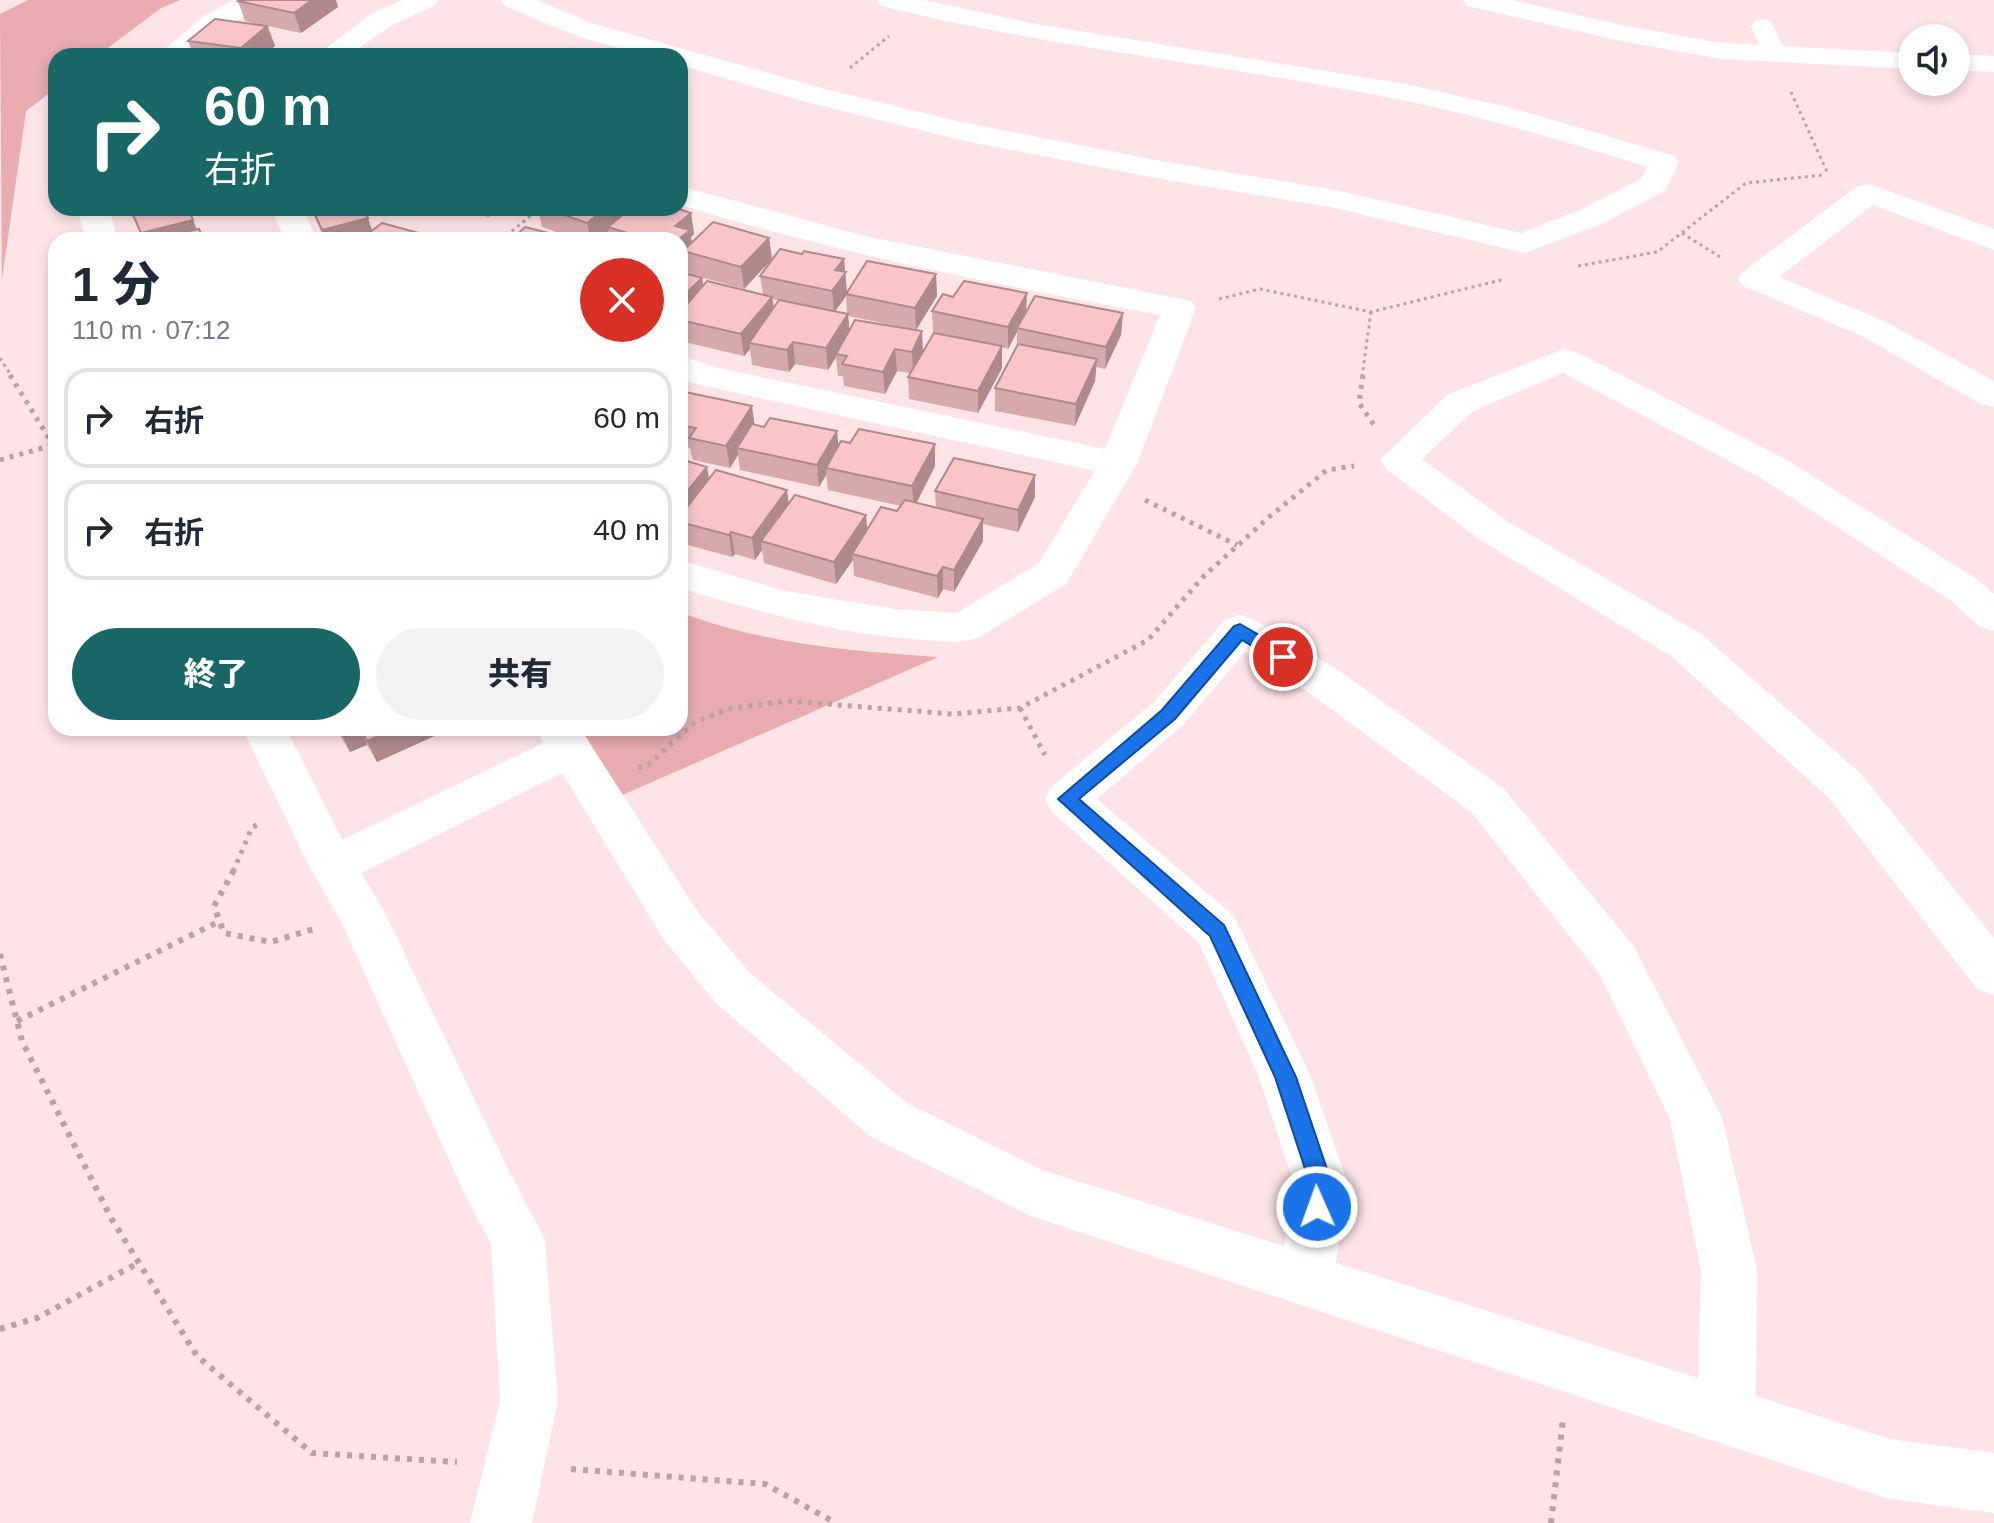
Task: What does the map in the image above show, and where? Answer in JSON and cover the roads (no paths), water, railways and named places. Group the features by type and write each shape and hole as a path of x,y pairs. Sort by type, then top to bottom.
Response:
{"street":[{"path":"181,48 214,22 253,0"},
{"path":"341,48 382,19 425,0"},
{"path":"514,0 581,29 651,48"},
{"path":"688,58 816,96 965,132 1172,172 1335,199 1524,243 1591,217 1655,183 1664,162 1478,108 1293,74 1113,47 890,0"},
{"path":"1476,0 1684,44 1775,56 1898,60"},
{"path":"1763,26 1775,56"},
{"path":"1970,64 1991,67"},
{"path":"1994,240 1869,193 1755,279 1874,329 1994,396"},
{"path":"688,198 762,221 957,267 1179,308 1118,464 1052,574 964,628 895,624 785,605 688,576"},
{"path":"1994,617 1964,590 1774,469 1564,360 1460,403 1399,460 1493,530 1674,637 1698,655 1844,785 1994,974"},
{"path":"688,370 1118,464"},
{"path":"1306,1279 1321,1184 1285,1077 1217,930 1067,799 1168,714 1240,630 1326,683 1487,800 1616,959 1696,1117 1729,1270 1726,1416"},
{"path":"268,736 332,866 359,909 484,1177 518,1240 529,1400 501,1523"},
{"path":"332,866 564,739 689,937 734,989 889,1120 1031,1191 1890,1469 1994,1483"}]}
